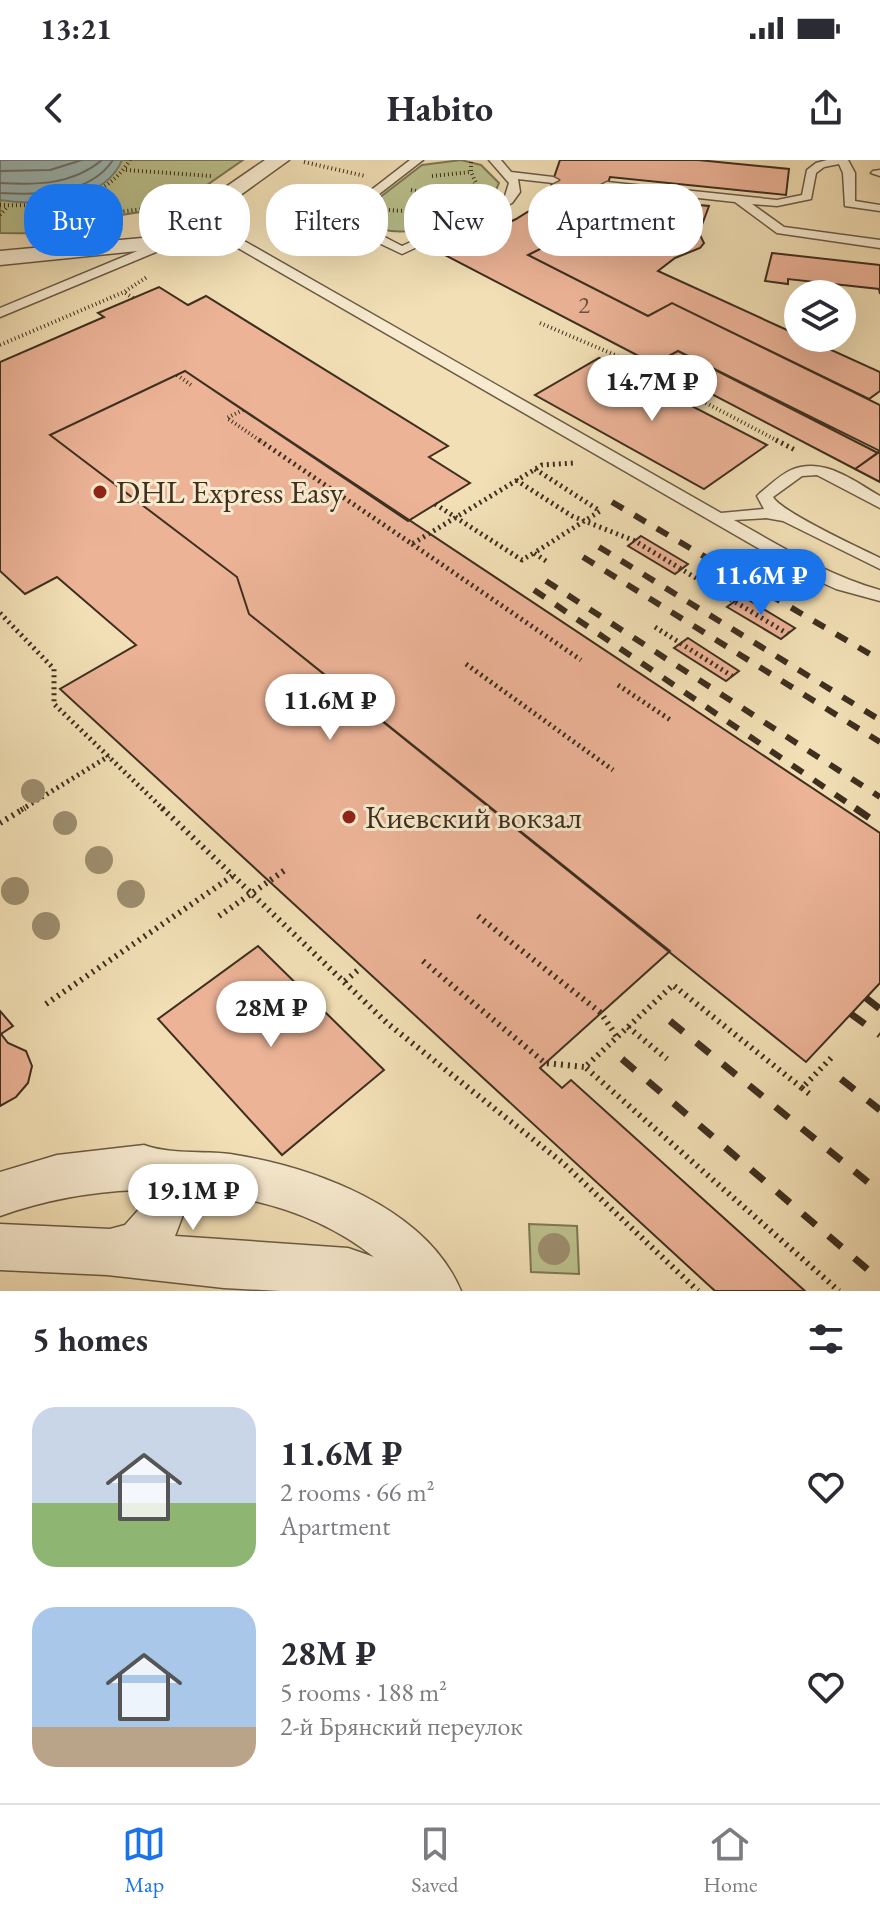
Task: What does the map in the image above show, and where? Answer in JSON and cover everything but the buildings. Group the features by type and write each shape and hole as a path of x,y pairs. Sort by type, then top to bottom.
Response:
{"street":[{"path":"244,184 279,160"},
{"path":"0,258 139,245"},
{"path":"107,1252 129,1249 149,1236 161,1218 165,1197 158,1179 144,1166"},
{"path":"0,1194 61,1175 144,1166 222,1174 302,1193 363,1221 413,1259 437,1291"},
{"path":"0,1247 107,1252 224,1265 348,1271 403,1291"}],"lane":[{"path":"417,160 361,203 354,213 364,230 405,240 435,235 508,201 515,183 502,168"},
{"path":"482,160 553,180"},
{"path":"703,195 777,203 799,200 807,197 811,172 820,165 842,160 849,173 849,204 880,208"},
{"path":"738,199 781,230 880,244"},
{"path":"250,250 809,570 842,585 880,596"},
{"path":"0,313 139,254"},
{"path":"880,503 822,471 797,473 765,496 769,505 783,515 880,564"},
{"path":"718,518 745,512 783,515"}],"path":[{"path":"110,184 126,170 130,160"},
{"path":"389,210 425,211 471,191 476,183 471,172 471,160"},
{"path":"126,170 211,176 200,183"},
{"path":"426,180 436,174 471,172"},
{"path":"0,205 24,204"},
{"path":"0,215 9,205"},
{"path":"0,345 124,292"},
{"path":"540,323 615,355 808,457 807,471"},
{"path":"177,375 191,385"},
{"path":"243,410 227,418 581,660"},
{"path":"412,544 542,465 596,461 608,454"},
{"path":"435,504 522,560 600,511 535,469"},
{"path":"516,480 584,521 635,541 788,634"},
{"path":"534,553 549,563"},
{"path":"0,613 54,669 54,704 387,1023 564,1164 698,1291"},
{"path":"655,627 732,676"},
{"path":"466,664 613,770"},
{"path":"618,685 672,721"},
{"path":"0,823 109,756"},
{"path":"219,916 285,870"},
{"path":"46,1004 234,875"},
{"path":"478,916 601,1013 617,1037"},
{"path":"423,961 545,1063 585,1067 839,1291"},
{"path":"345,981 358,970"},
{"path":"585,1067 673,985 812,1096"},
{"path":"628,1027 667,1059"},
{"path":"802,1088 831,1058"}],"green space":[{"path":"0,160 243,160 208,184 139,184 139,212 123,215 123,184 24,184 24,233 0,233"},
{"path":"461,160 481,165 499,183 404,184 404,231 388,230 388,191 422,165"},
{"path":"529,1224 577,1226 579,1274 531,1272"}],"water":[{"path":"0,160 122,160 103,184 24,184 24,202 0,200"}],"railway":[{"path":"612,502 880,660"},
{"path":"599,547 880,720"},
{"path":"583,557 880,742"},
{"path":"546,581 880,797"},
{"path":"534,590 858,810"},
{"path":"855,808 880,825"},
{"path":"866,998 880,1009"},
{"path":"851,1014 880,1035"},
{"path":"670,1021 880,1192"},
{"path":"622,1059 880,1280"},
{"path":"841,1079 880,1110"}],"place":[{"name":"DHL Express Easy","path":"100,492"},
{"name":"Киевский вокзал","path":"349,817"}]}
